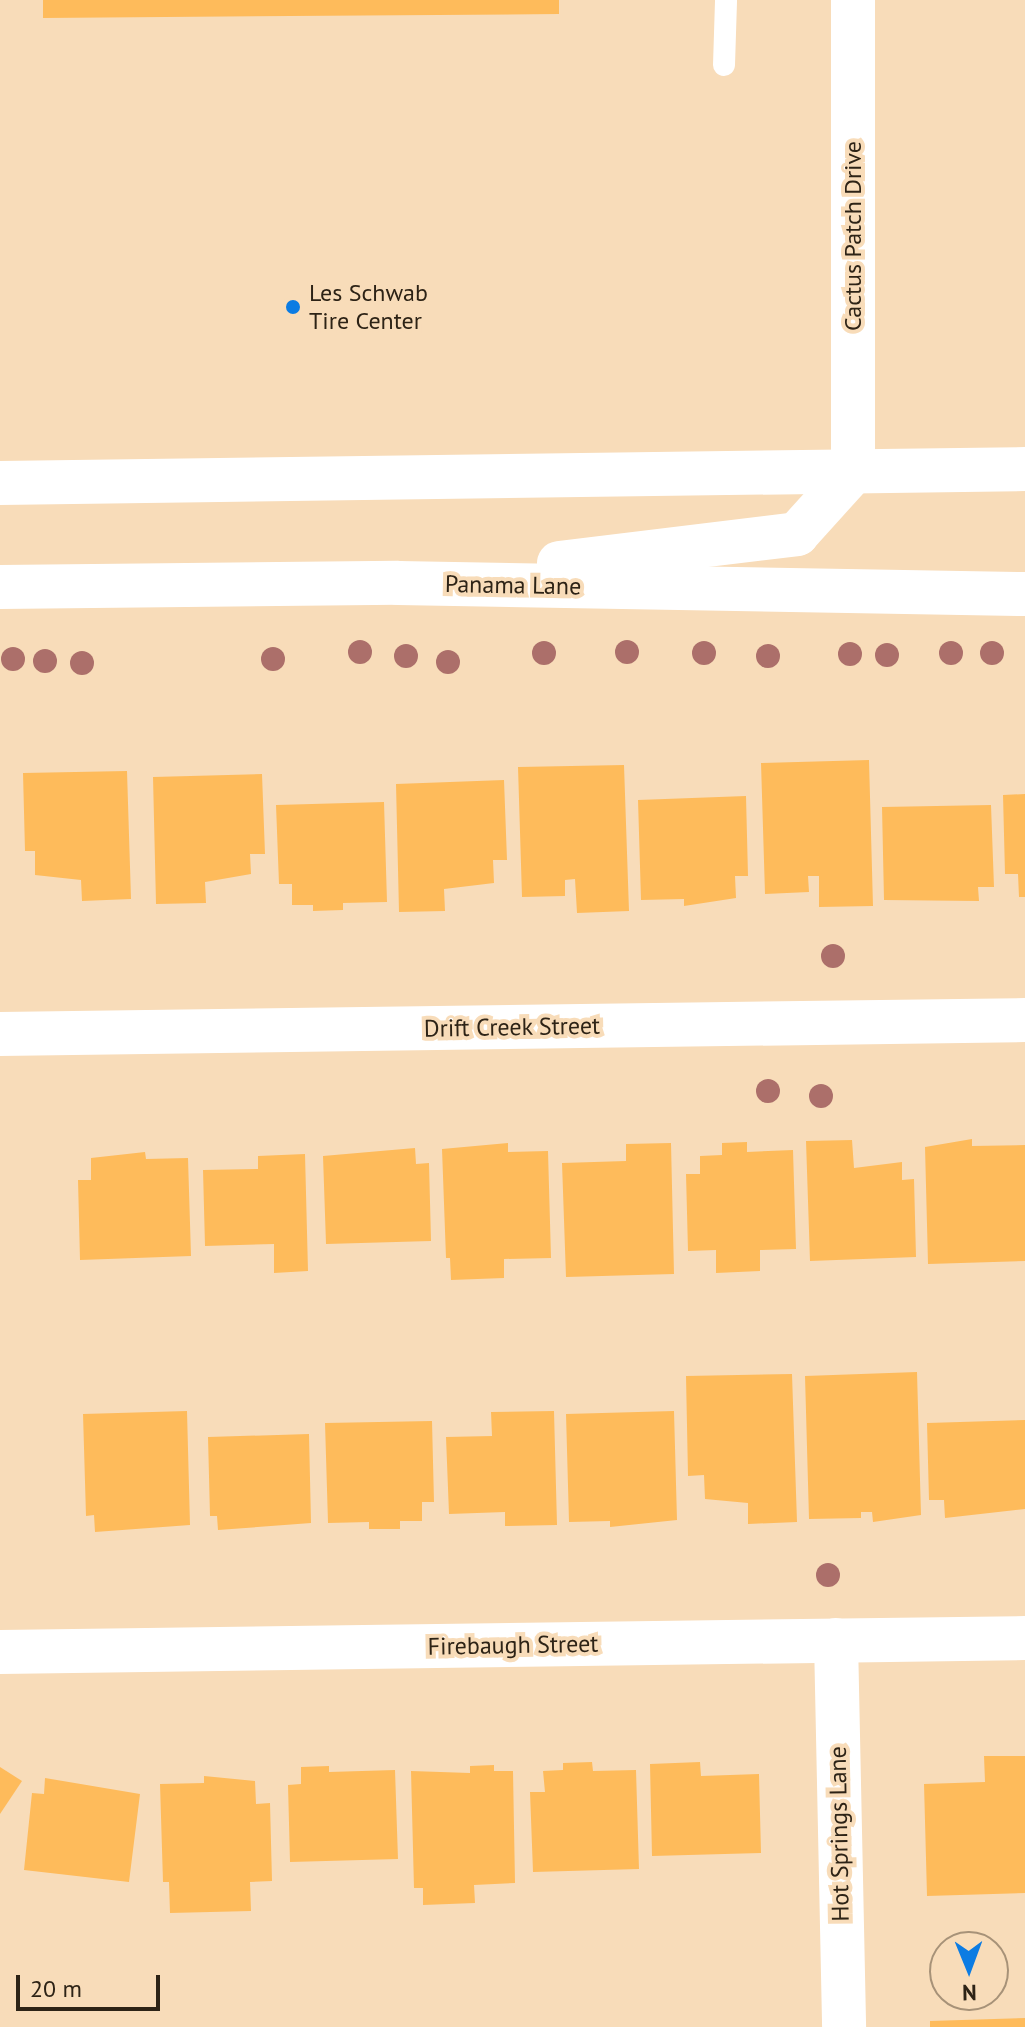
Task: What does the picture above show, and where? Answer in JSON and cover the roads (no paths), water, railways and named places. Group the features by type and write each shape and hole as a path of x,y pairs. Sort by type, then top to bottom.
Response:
{"street":[{"name":"Cactus Patch Drive","path":"853,0 853,472"},
{"path":"0,483 1025,469"},
{"path":"398,583 797,534 853,472"},
{"name":"Panama Lane","path":"0,587 398,583 1025,594"},
{"name":"Drift Creek Street","path":"0,1034 1025,1020"},
{"name":"Firebaugh Street","path":"0,1652 1025,1638"},
{"name":"Hot Springs Lane","path":"836,1640 844,2027"}],"lane":[{"path":"724,65 726,0"}],"place":[{"name":"Les Schwab Tire Center","path":"293,307"}]}
